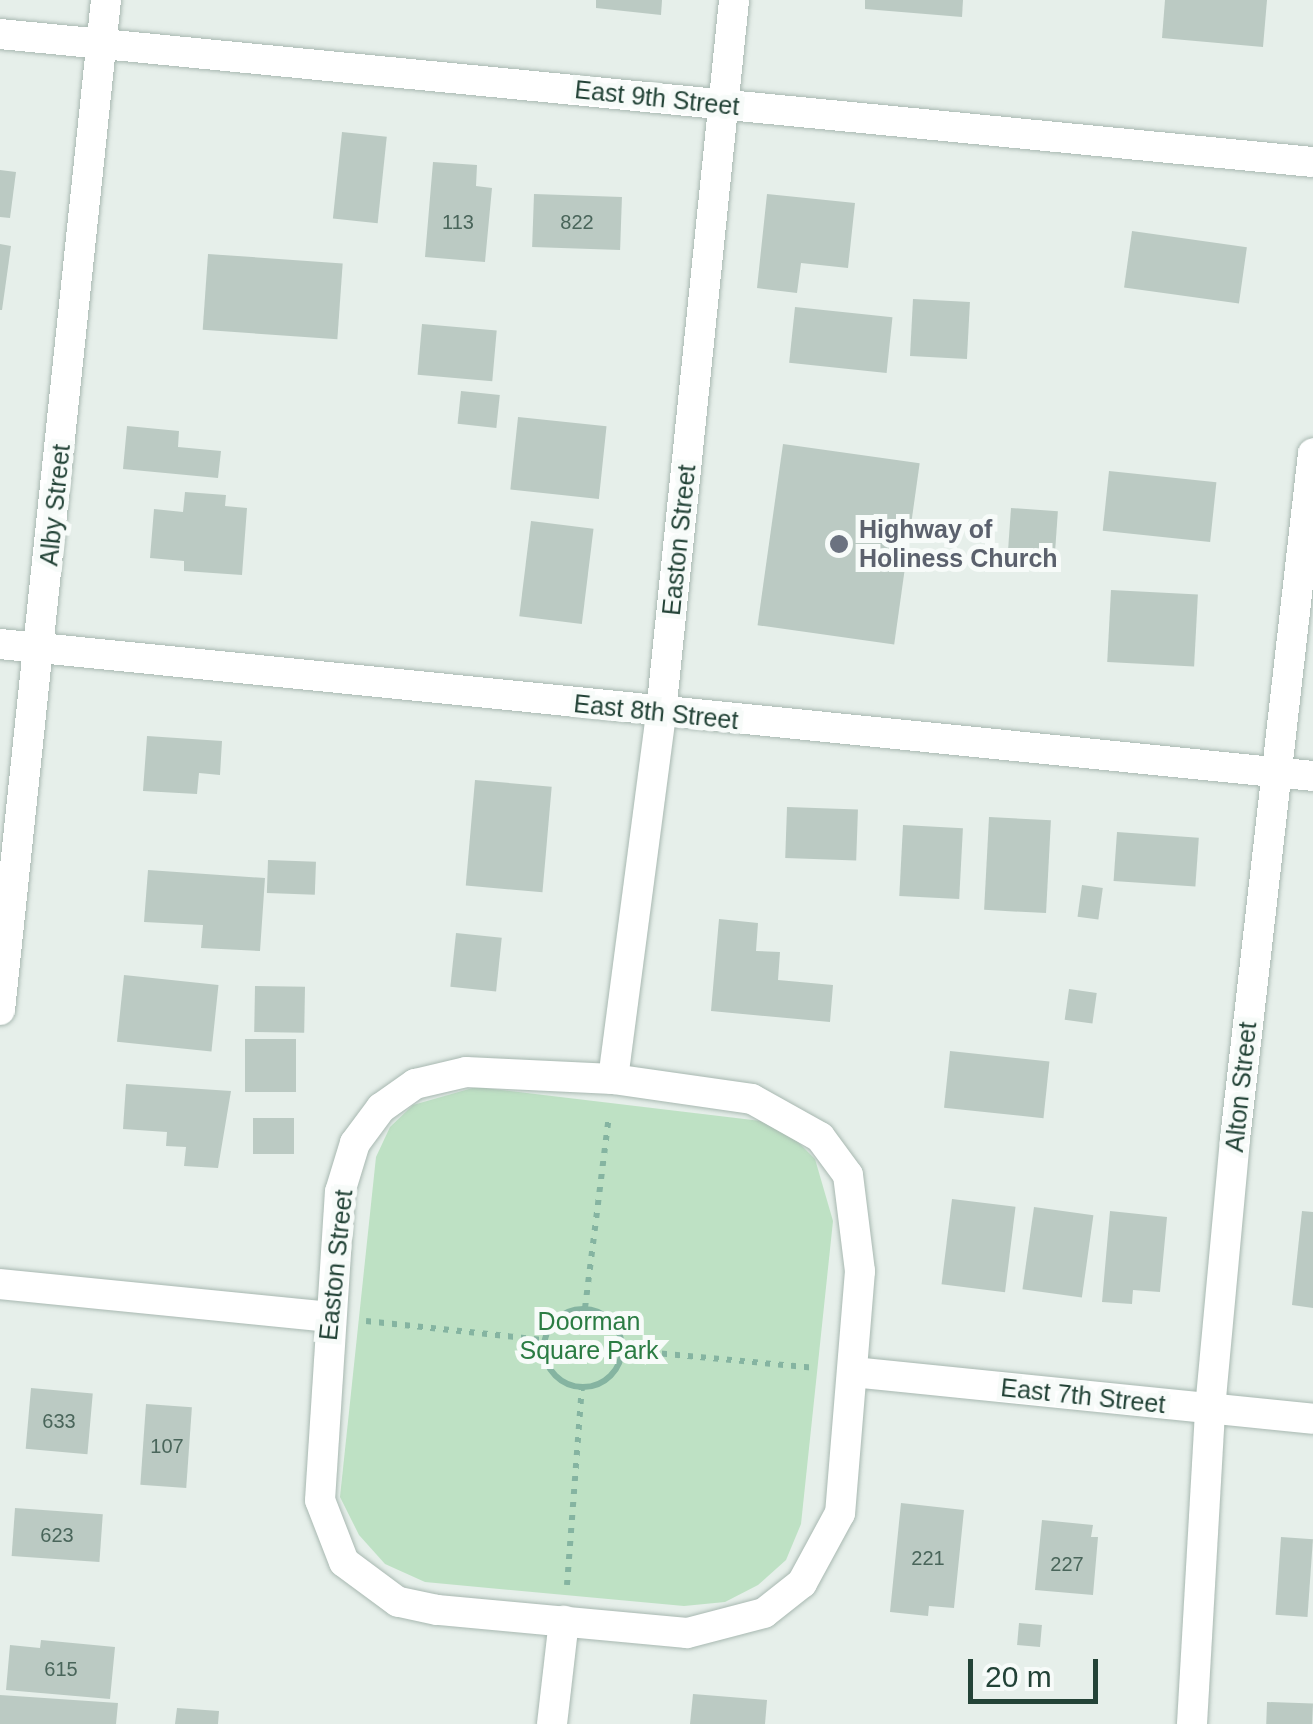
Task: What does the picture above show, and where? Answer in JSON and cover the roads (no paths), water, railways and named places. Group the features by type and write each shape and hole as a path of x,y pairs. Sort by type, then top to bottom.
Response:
{"street":[{"name":"Alby Street","path":"0,1010 106,0"},
{"name":"Easton Street","path":"564,1622 437,1610 398,1602 366,1584 344,1562 320,1500 340,1192 366,1124 415,1084 437,1076 537,1074 613,1079 661,712 734,0"},
{"name":"East 9th Street","path":"0,34 1313,162"},
{"name":"Alton Street","path":"1192,1724 1210,1409 1313,453"},
{"name":"East 8th Street","path":"0,644 1313,776"},
{"path":"552,1724 564,1622 687,1633 734,1624 764,1613 802,1583 825,1550 840,1513 854,1372 858,1224 851,1186 836,1156 778,1109 682,1086 613,1079"},
{"path":"0,1284 330,1318"},
{"name":"East 7th Street","path":"854,1372 1313,1419"}],"place":[{"name":"Highway of Holiness Church","path":"839,544"}],"park label":[{"name":"Doorman Square Park","path":"589,1336"}]}
